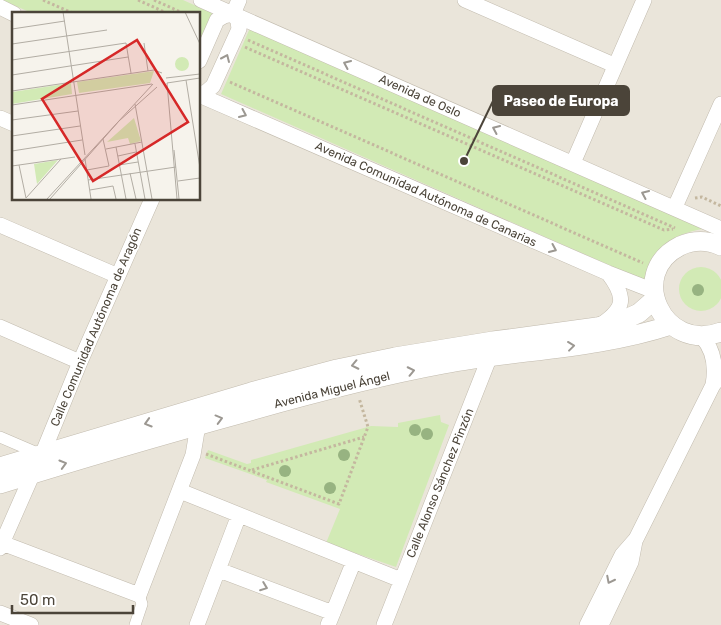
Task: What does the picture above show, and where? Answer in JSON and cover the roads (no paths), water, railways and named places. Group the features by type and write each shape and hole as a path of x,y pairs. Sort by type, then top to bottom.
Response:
{"street":[{"name":"Avenida de Oslo","path":"201,0 236,7 573,163 721,229"},
{"path":"465,0 614,65"},
{"path":"573,163 614,65 644,0"},
{"path":"0,7 12,13"},
{"path":"200,59 217,20 236,7 239,29 213,86 206,92 200,94"},
{"name":"Avenida Comunidad Autónoma de Canarias","path":"200,94 608,273 654,295"},
{"path":"681,210 721,104"},
{"path":"0,118 12,123"},
{"name":"Calle Comunidad Autónoma de Aragón","path":"42,455 80,362 152,200"},
{"path":"0,225 118,276"},
{"path":"721,246 712,242 698,241 683,245 671,252 655,276 654,295 660,313 671,325 685,334 702,337 721,332"},
{"path":"597,327 614,314 620,301 618,286 608,273"},
{"name":"Avenida Miguel Ángel","path":"0,484 198,425 355,383 444,364 492,349 597,327 633,317 642,311 654,295"},
{"name":"Avenida Miguel Ángel","path":"0,467 242,395 337,369 395,357 600,342 645,334 671,325"},
{"path":"0,328 80,362"},
{"path":"587,625 622,555 636,539 717,380 708,344 702,337"},
{"name":"Calle Alonso Sánchez Pinzón","path":"384,625 492,349"},
{"path":"135,625 142,604 139,595 180,491 194,449 198,425"},
{"path":"0,437 42,455"},
{"path":"34,473 1,545 139,595"},
{"path":"180,491 402,580"},
{"path":"198,625 239,515"},
{"path":"601,625 631,562 636,539"},
{"path":"219,570 331,619 354,561"},
{"path":"0,613 30,625"}],"place":[{"name":"Paseo de Europa","path":"464,161"}]}
